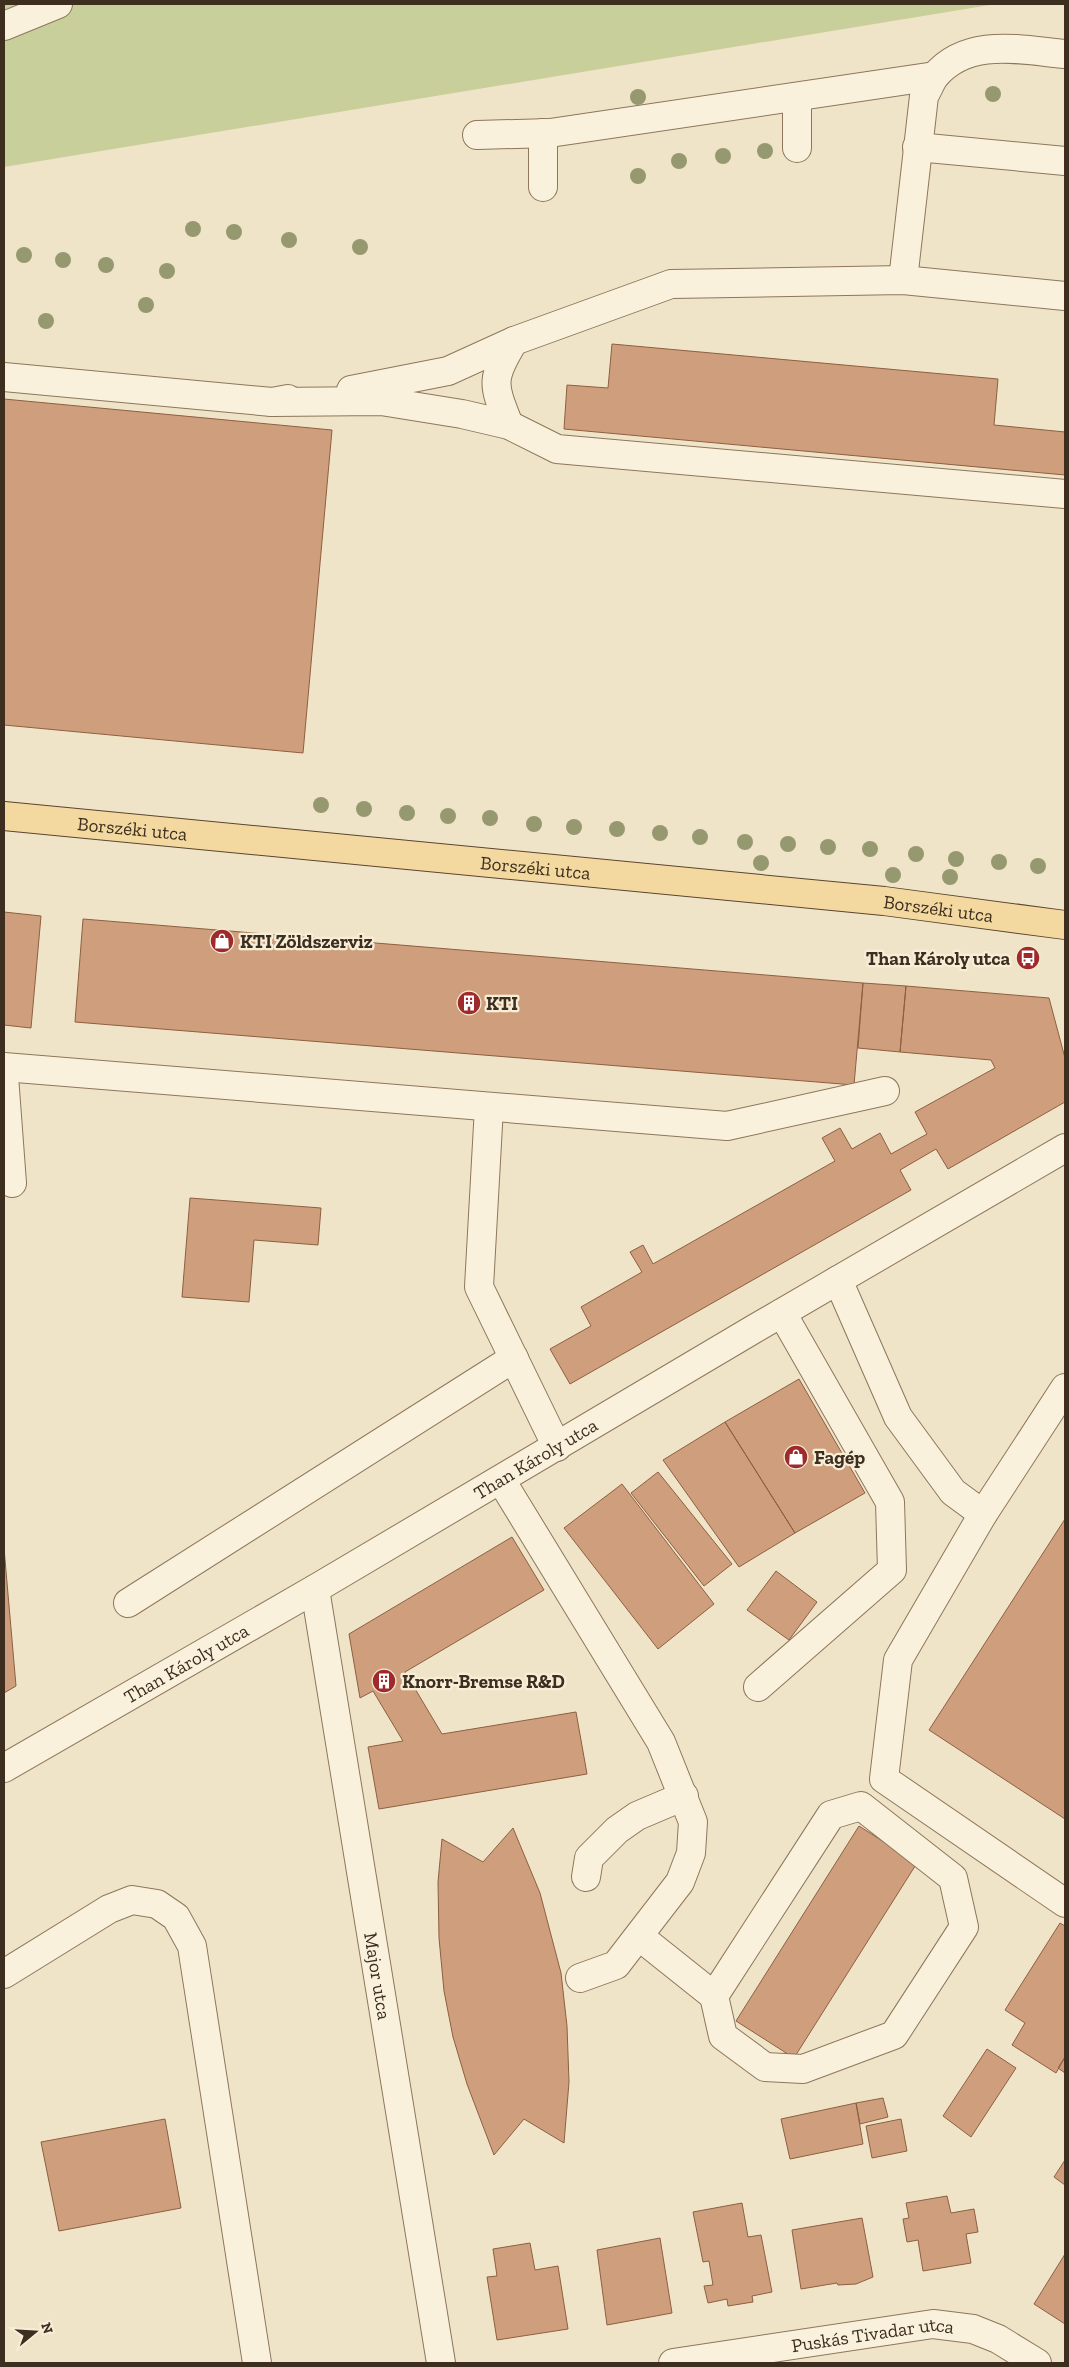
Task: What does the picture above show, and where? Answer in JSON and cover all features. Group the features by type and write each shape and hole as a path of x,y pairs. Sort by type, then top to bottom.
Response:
{"main road":[{"name":"Borszéki utca","path":"4,816 884,901 1065,925"}],"street":[{"path":"4,26 58,4"},
{"path":"903,280 924,96 935,76 952,62 974,51 988,48 1065,54"},
{"path":"477,135 543,133 935,76"},
{"path":"797,96 797,148"},
{"path":"543,133 543,187"},
{"path":"917,147 1065,161"},
{"path":"272,402 448,372 514,341 671,284 903,280 1065,296"},
{"path":"509,426 496,391 496,373 514,341"},
{"path":"4,377 272,402 380,401 462,414 509,426 557,449 1065,494"},
{"path":"4,1067 727,1126 885,1091"},
{"path":"4,1076 12,1183"},
{"path":"489,1107 479,1287 557,1447"},
{"name":"Than Károly utca","path":"4,1768 315,1589 1065,1148"},
{"path":"838,1280 898,1417 953,1492 983,1514"},
{"path":"758,1688 892,1570 890,1502 782,1313"},
{"path":"128,1603 514,1358"},
{"path":"714,1996 831,1815 861,1806 884,1779 898,1660 983,1514 1065,1388"},
{"path":"501,1480 661,1742 693,1822 691,1853 680,1882 640,1937 616,1965 580,1978"},
{"name":"Major utca","path":"315,1589 441,2363"},
{"path":"884,1779 1065,1903"},
{"path":"586,1877 589,1858 617,1830 637,1816 684,1796"},
{"path":"640,1937 714,1996 722,2036 765,2066 803,2068 894,2034 964,1927 953,1878 861,1806"},
{"path":"4,1974 109,1909 132,1900 156,1904 176,1917 192,1946 258,2363"},
{"name":"Puskás Tivadar utca","path":"674,2363 934,2324 973,2329 998,2340 1037,2363"}],"green space":[{"path":"4,4 996,4 4,167"}],"building":[{"path":"612,344 998,379 994,425 1065,432 1065,475 564,429 567,385 608,388"},
{"path":"4,399 332,430 303,753 4,725"},
{"path":"4,912 41,916 31,1028 4,1025"},
{"name":"KTI","path":"83,919 863,983 854,1085 75,1022"},
{"path":"863,983 906,986 900,1052 858,1048"},
{"path":"906,986 1049,998 1065,1058 1065,1102 948,1169 936,1149 900,1170 911,1190 570,1384 550,1349 591,1326 581,1307 642,1272 630,1252 643,1245 653,1264 835,1161 822,1138 840,1128 852,1149 880,1133 891,1154 927,1134 915,1112 995,1068 991,1060 900,1052"},
{"path":"190,1198 321,1208 318,1245 254,1240 249,1302 182,1297"},
{"name":"Fagép","path":"799,1379 865,1493 795,1533 725,1422"},
{"path":"725,1422 795,1533 739,1567 663,1460"},
{"path":"658,1472 732,1564 704,1586 631,1493"},
{"path":"622,1484 714,1604 658,1649 564,1528"},
{"path":"1065,1519 1065,1819 929,1730"},
{"name":"Knorr-Bremse R&D","path":"512,1537 544,1590 405,1672 442,1734 576,1712 587,1774 379,1809 368,1747 403,1741 373,1691 360,1698 349,1634"},
{"path":"4,1548 16,1686 4,1693"},
{"path":"776,1571 817,1602 789,1640 747,1610"},
{"path":"859,1826 917,1863 794,2058 736,2021"},
{"path":"513,1828 540,1893 561,1973 567,2026 569,2082 564,2143 524,2119 494,2155 467,2084 453,2037 444,1991 439,1938 438,1882 442,1839 483,1862"},
{"path":"1060,1923 1065,1926 1065,2057 1056,2073 1012,2045 1025,2023 1005,2010"},
{"path":"987,2049 1016,2068 971,2137 943,2116"},
{"path":"1065,2057 1065,2073 1058,2068"},
{"path":"883,2098 888,2117 860,2124 856,2103"},
{"path":"856,2103 863,2144 790,2159 781,2119"},
{"path":"165,2119 181,2208 59,2231 41,2142"},
{"path":"901,2119 907,2151 872,2158 866,2126"},
{"path":"1065,2160 1065,2185 1054,2177"},
{"path":"947,2196 951,2213 974,2209 978,2232 966,2234 971,2263 923,2271 918,2240 907,2242 903,2219 909,2218 906,2203"},
{"path":"742,2203 748,2237 761,2235 772,2292 752,2296 753,2302 728,2306 727,2299 708,2303 704,2286 713,2285 709,2261 703,2262 693,2212"},
{"path":"862,2218 873,2277 856,2284 838,2285 837,2283 801,2289 792,2230"},
{"path":"660,2238 672,2313 607,2325 597,2250"},
{"path":"530,2243 535,2270 558,2266 568,2329 497,2340 487,2277 497,2276 493,2249"},
{"path":"1065,2254 1065,2324 1034,2304"}],"place":[{"name":"KTI Zöldszerviz","path":"222,941"},
{"name":"Than Károly utca","path":"1028,958"},
{"name":"KTI","path":"469,1003"},
{"name":"Fagép","path":"796,1457"},
{"name":"Knorr-Bremse R&D","path":"384,1681"}]}
